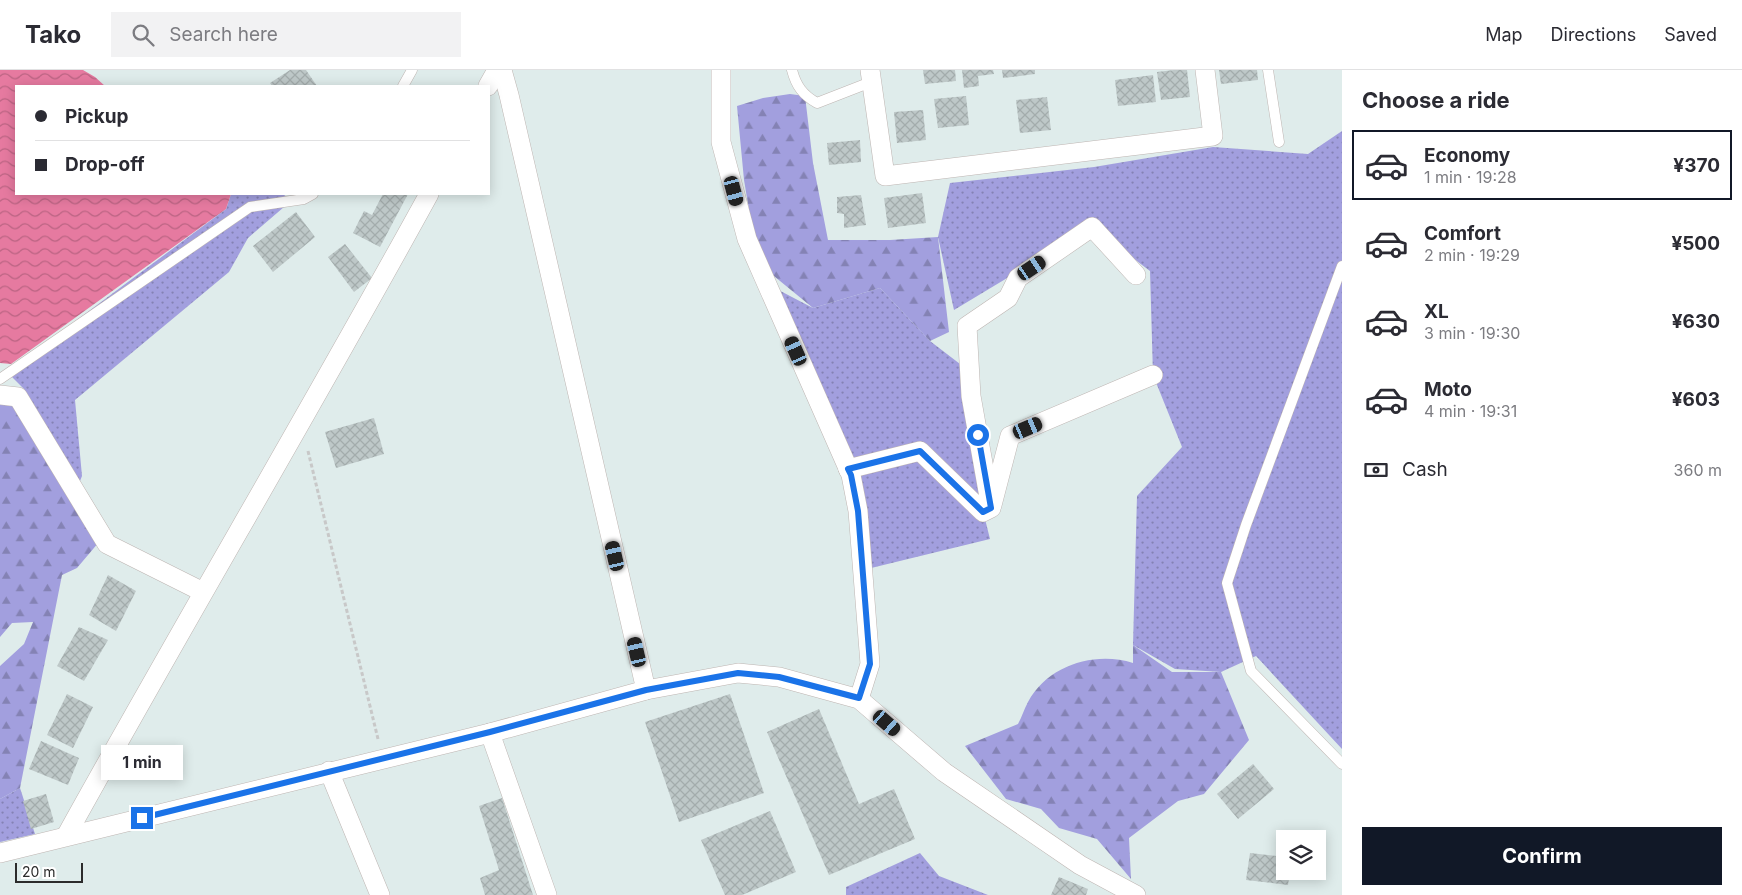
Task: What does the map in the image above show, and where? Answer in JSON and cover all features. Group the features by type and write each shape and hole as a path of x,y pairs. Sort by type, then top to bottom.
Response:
{"street":[{"path":"489,85 497,70"},
{"path":"502,70 514,114 646,690"},
{"path":"721,70 721,142 747,239 851,475 858,511 870,664 859,698"},
{"path":"870,76 886,176 1212,136 1205,70"},
{"path":"66,836 203,592 361,318 428,195"},
{"path":"991,508 971,396 967,326 1008,298 1018,278 1092,227 1136,275"},
{"path":"848,469 920,451 983,512 991,508 1010,436 1153,375"},
{"path":"0,395 18,397 107,544 203,592"},
{"path":"0,853 490,732 646,690 738,673 779,677 859,698 944,772 1080,865 1136,895"},
{"path":"490,732 547,895"},
{"path":"329,771 380,895"}],"lane":[{"path":"404,85 412,70"},
{"path":"792,70 794,79 805,96 817,103 870,76"},
{"path":"1268,70 1279,142"},
{"path":"0,380 250,207 304,199 311,195"},
{"path":"1342,266 1246,525 1227,583 1251,671 1342,764"}],"path":[{"path":"300,422 382,759"}],"green space":[{"path":"790,94 805,96 813,163 828,240 890,240 938,237 949,332 930,341 880,288 813,308 758,263 744,180 737,106 763,98"},
{"path":"1342,131 1342,749 1256,656 1221,672 1175,669 1133,645 1137,496 1182,447 1153,375 1150,271 1092,227 954,310 938,237 950,183 1094,167 1213,147 1308,154"},
{"path":"231,195 284,195 291,201 248,238 229,272 75,400 82,476 78,486 24,389 7,372 226,209"},
{"path":"767,284 813,308 880,288 930,341 960,364 983,511 990,539 863,570 851,475"},
{"path":"18,397 99,542 77,568 62,575 20,788 0,799 0,666 24,644 33,622 12,623 0,637 0,398"},
{"path":"1133,645 1172,672 1221,672 1249,740 1204,794 1178,801 1129,838 1131,879 1097,839 1059,828 1041,809 1006,799 965,746 1018,724 1028,702 1037,689 1060,670 1088,660 1118,660 1133,663"},
{"path":"20,788 35,834 0,842 0,799"},
{"path":"920,853 939,876 988,895 846,895 846,887"}],"water":[{"path":"0,70 83,70 104,85 15,85 15,195 231,195 226,209 11,364 0,363"}],"building":[{"path":"290,70 306,70 316,85 271,85 270,83"},
{"path":"923,70 955,70 956,81 925,84"},
{"path":"962,70 993,70 994,74 978,76 979,86 964,88"},
{"path":"1002,70 1035,70 1035,74 1003,78"},
{"path":"1187,70 1190,97 1161,100 1157,72"},
{"path":"1219,70 1257,70 1258,80 1221,84"},
{"path":"1153,75 1156,102 1118,106 1115,80"},
{"path":"966,96 969,125 938,128 934,99"},
{"path":"1047,97 1051,130 1020,133 1016,100"},
{"path":"923,110 926,140 897,143 894,112"},
{"path":"860,140 861,162 829,165 827,143"},
{"path":"922,193 926,223 888,228 884,198"},
{"path":"382,195 407,195 380,247 353,233 364,211 372,215"},
{"path":"861,195 866,225 844,228 844,214 837,213 837,197"},
{"path":"296,212 315,237 273,272 253,246"},
{"path":"345,244 372,278 354,292 328,257"},
{"path":"374,418 384,454 336,468 325,432"},
{"path":"108,575 136,591 116,631 89,615"},
{"path":"79,627 108,640 84,681 57,666"},
{"path":"67,694 93,707 73,748 47,735"},
{"path":"730,694 764,793 679,822 645,722"},
{"path":"819,709 859,804 894,789 915,839 829,875 767,732"},
{"path":"41,741 79,758 68,785 29,769"},
{"path":"1253,764 1274,789 1238,819 1217,794"},
{"path":"46,794 54,822 31,829 23,801"},
{"path":"502,798 533,895 485,895 480,878 499,870 479,806"},
{"path":"770,811 796,872 742,895 725,895 701,840"},
{"path":"1250,853 1276,856 1276,880 1289,880 1288,885 1246,880"},
{"path":"1059,877 1088,889 1086,895 1051,895"}],"route":[{"path":"142,818 490,732 646,690 738,673 779,677 859,698 870,664 858,511 851,475 848,469 920,451 983,512 991,508 978,435"}]}
